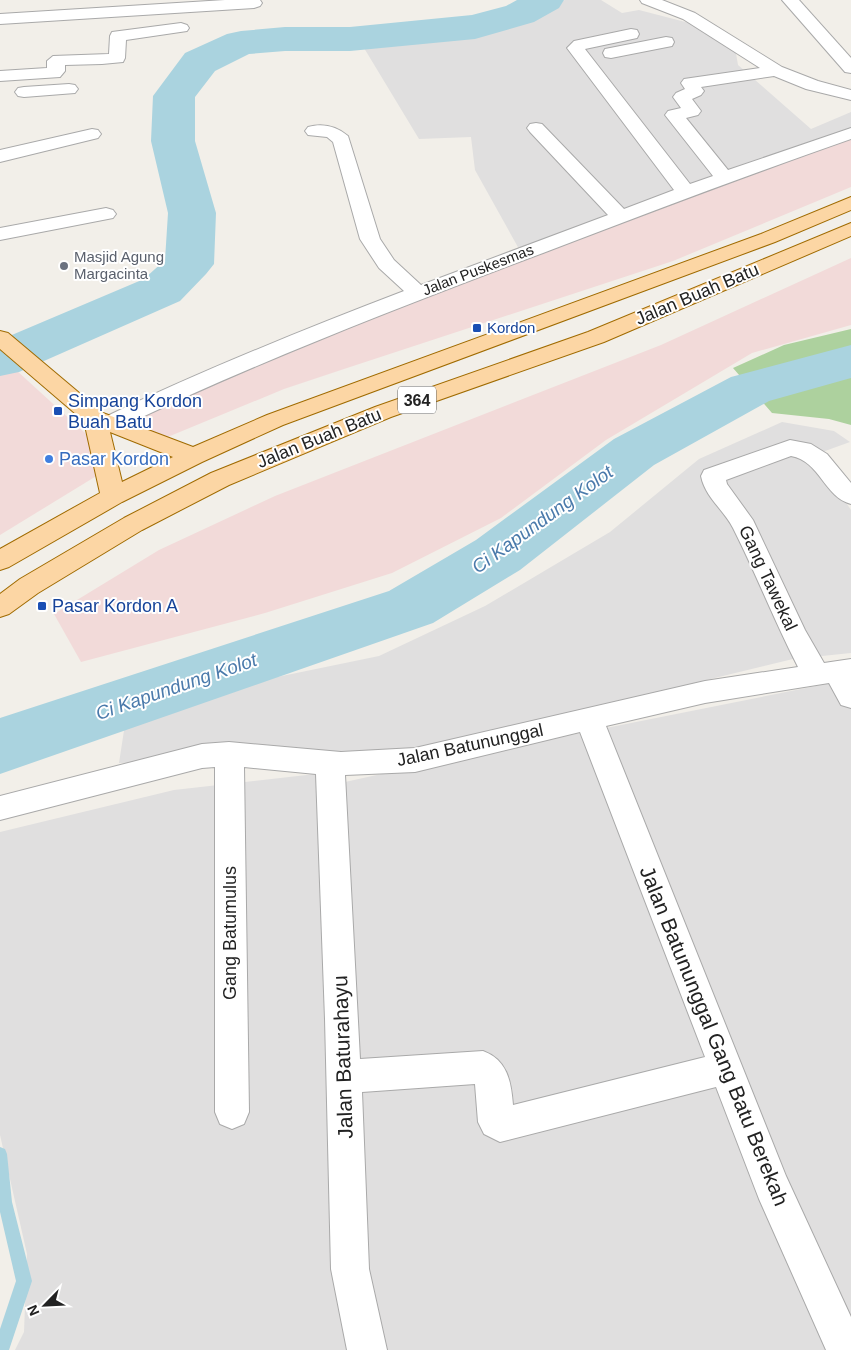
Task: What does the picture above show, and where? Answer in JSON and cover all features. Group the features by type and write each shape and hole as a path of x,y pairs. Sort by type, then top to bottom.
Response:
{"main road":[{"name":"Jalan Buah Batu","path":"0,561 112,496 194,456 275,420 768,238 851,203"},
{"name":"Jalan Buah Batu","path":"0,607 29,586 133,524 220,479 383,412 596,337 851,229"},
{"path":"1,339 103,421 194,456"},
{"path":"103,421 112,496"}],"street":[{"path":"127,10 141,0"},
{"path":"648,0 671,8 696,21 776,71 812,85 851,94"},
{"path":"790,0 851,68"},
{"path":"0,19 254,3"},
{"path":"0,76 54,73 56,71 56,61 59,60 88,58 96,61 117,58 118,36 181,28"},
{"path":"631,34 575,48 685,191"},
{"path":"582,58 666,42"},
{"path":"724,178 674,115 692,110 682,97 695,91 690,83 776,71"},
{"path":"10,93 69,90"},
{"path":"536,128 621,217"},
{"path":"314,131 332,132 342,140 370,239 386,264 418,293"},
{"name":"Jalan Puskesmas","path":"103,421 418,293 685,191 851,133"},
{"path":"0,156 92,134"},
{"path":"0,234 106,214"},
{"name":"Gang Tawekal","path":"851,496 839,486 818,458 808,450 790,448 713,476 715,486 741,520 749,535 792,630 835,671 851,697"},
{"name":"Jalan Batununggal","path":"0,808 186,760 229,754 330,762 415,760 705,692 835,671"},
{"name":"Jalan Batununggal Gang Batu Berekah","path":"589,718 772,1186 846,1350"},
{"name":"Gang Batumulus","path":"229,754 232,1112"},
{"name":"Jalan Baturahayu","path":"330,762 344,1077 350,1270 367,1350"},
{"path":"344,1077 483,1068 487,1070 492,1078 496,1122 500,1125 726,1068"}],"shaded area":[{"path":"565,0 601,0 622,13 639,10 697,25 734,42 738,65 811,129 851,112 851,129 519,249 475,170 471,137 419,139 361,43 432,41 490,28"},
{"path":"851,134 851,187 673,261 284,389 158,441 130,423 197,385"},
{"path":"851,258 851,325 752,353 606,440 501,518 392,573 265,613 81,662 54,614 159,550 275,496 661,345"},
{"name":"Pasar Kordon","path":"16,370 97,444 98,475 0,535 0,375"},
{"path":"782,422 834,431 850,442 814,455 851,510 851,653 793,659 402,754 119,763 125,724 228,687 379,656 485,606 610,532 699,459"},
{"path":"851,679 851,1350 375,1350 357,1272 336,784 431,763"},
{"path":"324,773 351,1350 15,1350 24,1332 27,1254 0,1135 0,832 174,790"}],"green space":[{"path":"851,329 851,425 829,419 772,413 733,368 784,345"}],"waterway":[{"path":"0,360 162,290 189,264 192,213 173,141 174,96 200,62 241,43 285,39 350,39 475,27 520,14 545,0"},
{"name":"Ci Kapundung Kolot","path":"0,746 411,607 498,555 634,452 750,389 851,361"},
{"path":"0,1154 5,1202 24,1281 1,1350"}],"place":[{"name":"Masjid Agung Margacinta","path":"64,266"},
{"name":"Kordon","path":"477,328"},
{"name":"Simpang Kordon Buah Batu","path":"58,411"},
{"name":"Pasar Kordon","path":"49,459"},
{"name":"Pasar Kordon A","path":"42,606"}]}
